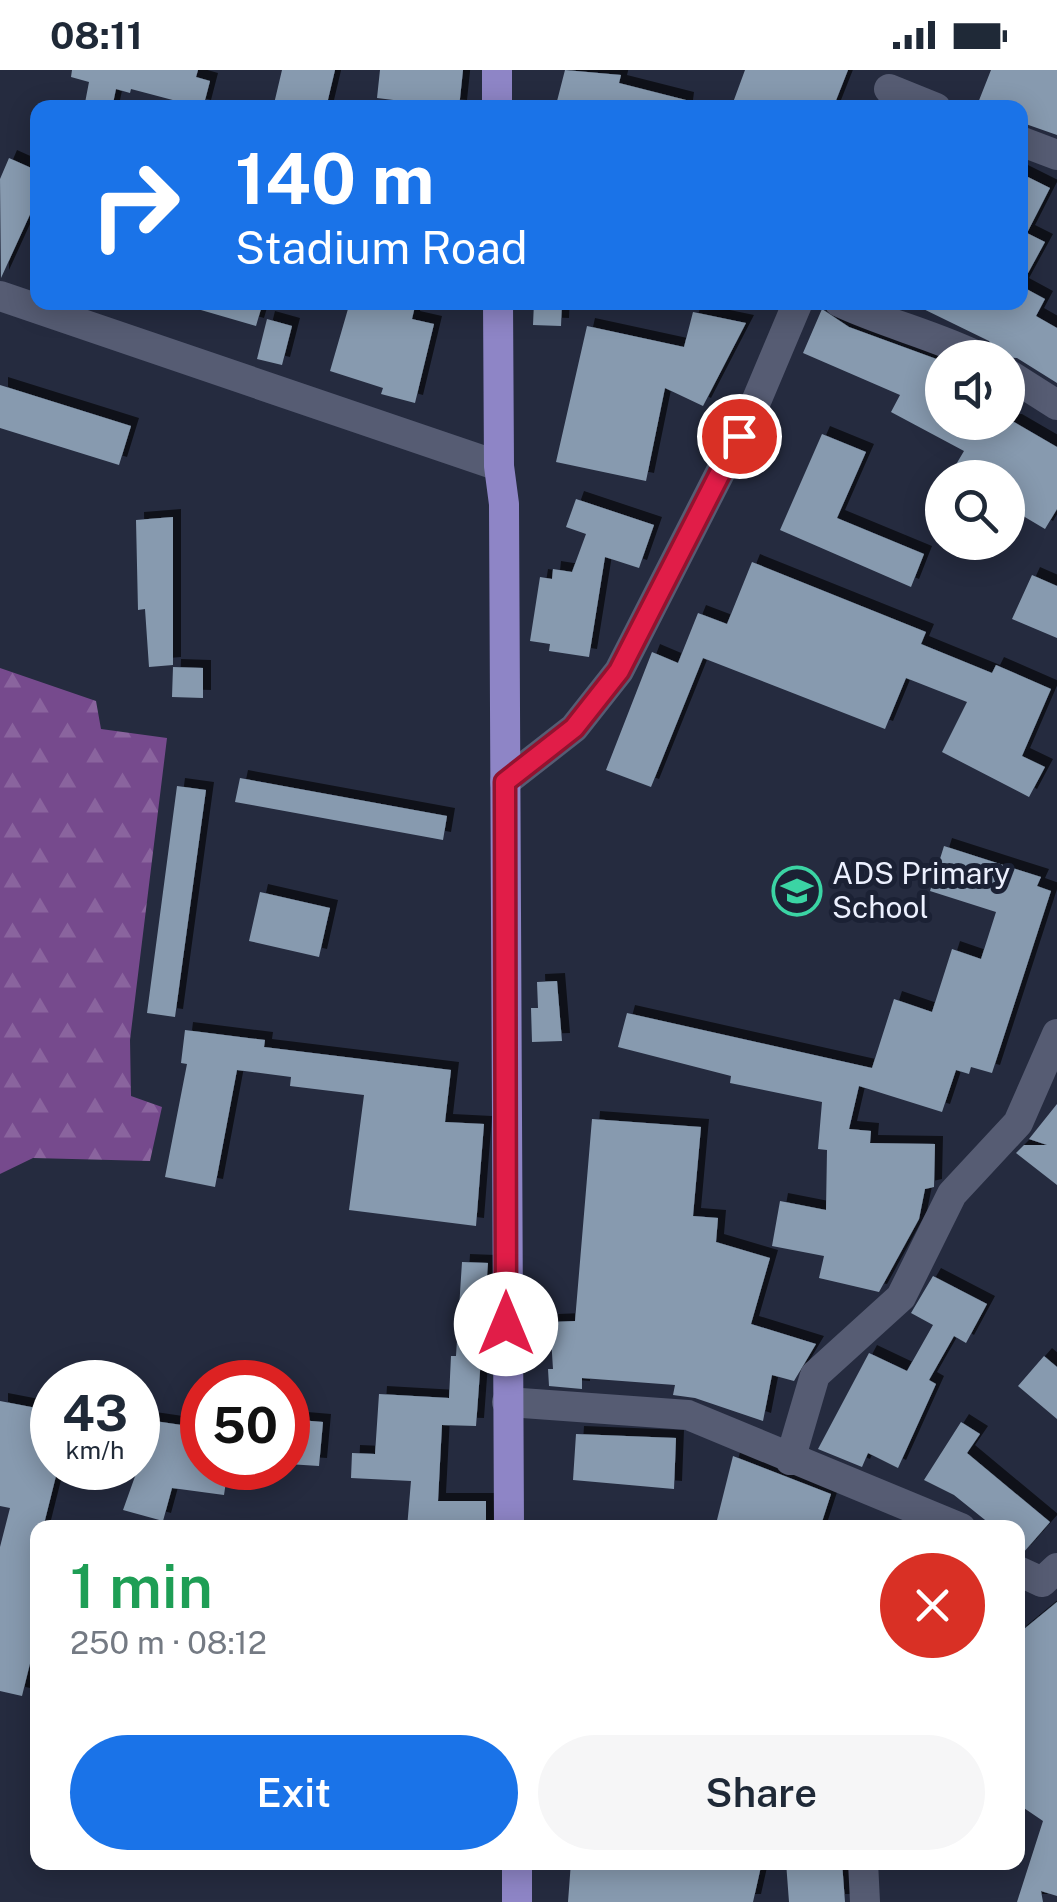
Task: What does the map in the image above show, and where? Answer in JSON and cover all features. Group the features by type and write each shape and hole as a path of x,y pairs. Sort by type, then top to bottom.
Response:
{"main road":[{"path":"497,70 497,100"},
{"path":"498,310 499,466 504,504 510,1520"},
{"path":"516,1870 518,1902"}],"street":[{"path":"889,89 916,100"},
{"path":"1028,144 1057,155"},
{"path":"0,296 30,306"},
{"path":"41,310 499,466"},
{"path":"505,782 574,728 619,671 755,404 795,310"},
{"path":"856,310 885,324 944,340"},
{"path":"1025,385 1057,405"},
{"path":"790,1460 816,1376 902,1297 952,1194 1018,1123 1057,1034"},
{"path":"507,1402 688,1415 918,1518"},
{"path":"1025,1575 1042,1582 1057,1568"},
{"path":"863,1870 865,1902"}],"green space":[{"path":"0,668 96,701 101,729 167,738 130,1040 131,1096 162,1107 150,1161 33,1158 0,1174"}],"building":[{"path":"72,70 198,70 196,77 210,81 205,100 173,100 116,89 114,100 86,100 89,82 71,77"},
{"path":"282,70 335,70 328,100 275,100"},
{"path":"380,70 463,70 460,100 377,98"},
{"path":"565,70 621,75 619,83 686,100 557,100"},
{"path":"745,70 848,70 836,100 734,100"},
{"path":"991,70 1057,70 1057,135 1028,125 1028,100 979,100"},
{"path":"9,158 30,167 30,215 1,278 0,179"},
{"path":"1028,177 1050,188 1028,231"},
{"path":"1028,234 1045,242 1028,273"},
{"path":"1028,290 1045,299 1036,316 1057,328 1057,383 1025,363 1025,340 987,340 925,310 1028,310"},
{"path":"201,310 261,310 256,326"},
{"path":"348,310 414,310 412,319 434,324 415,403 381,394 383,388 330,371"},
{"path":"534,310 562,310 561,326 533,325"},
{"path":"822,310 849,327 925,355 925,430 891,412 900,395 803,353"},
{"path":"693,312 746,323 703,406 665,388 646,481 556,462 587,326 684,347"},
{"path":"267,319 292,326 282,365 257,359"},
{"path":"0,385 131,426 119,465 0,428"},
{"path":"1025,428 1057,447 1057,509 1045,529 1025,517 1025,460 959,460 964,451 943,440 1025,440"},
{"path":"822,434 866,452 837,518 924,554 911,587 780,530"},
{"path":"576,499 654,525 639,568 605,557 589,657 549,651 550,644 530,641 540,577 552,579 553,569 572,572 586,534 566,527"},
{"path":"173,517 173,665 149,667 145,609 138,610 136,520"},
{"path":"752,562 926,632 921,644 992,673 996,665 1051,689 1022,756 1045,767 1029,797 942,752 967,702 906,678 885,729 703,658 651,787 606,770 652,652 678,663 698,613 727,624"},
{"path":"1032,575 1057,586 1057,638 1012,619"},
{"path":"173,667 203,668 203,698 172,697"},
{"path":"240,778 447,816 443,840 235,802"},
{"path":"177,786 206,790 175,1017 147,1013"},
{"path":"944,846 1041,877 1037,886 1051,891 992,1073 971,1067 969,1074 956,1070 942,1112 859,1086 849,1129 871,1131 870,1143 935,1144 934,1187 925,1189 919,1219 879,1292 819,1278 824,1256 772,1246 780,1201 826,1210 827,1150 818,1149 822,1102 730,1083 731,1076 618,1047 627,1013 872,1068 894,999 932,1012 952,949 981,959 996,912 930,891"},
{"path":"260,892 330,908 319,957 249,941"},
{"path":"557,981 562,1041 532,1042 531,1008 538,1008 537,982"},
{"path":"185,1030 265,1040 264,1047 451,1070 445,1122 484,1124 476,1226 349,1210 364,1095 290,1086 291,1077 237,1070 215,1187 165,1177 187,1064 181,1063"},
{"path":"1057,1104 1057,1185 1016,1153 1024,1145 1047,1145 1029,1139"},
{"path":"592,1119 701,1127 693,1216 718,1218 716,1242 770,1258 751,1324 816,1344 794,1381 772,1375 763,1421 695,1398 673,1395 675,1385 582,1378 582,1389 549,1386 548,1369 553,1369 550,1322 575,1321"},
{"path":"462,1262 488,1263 476,1426 442,1425 438,1501 486,1501 486,1520 408,1520 411,1481 351,1478 352,1453 375,1454 379,1394 449,1398 451,1356 456,1356"},
{"path":"933,1276 987,1304 966,1343 954,1336 929,1380 936,1384 898,1468 868,1453 862,1467 818,1449 869,1353 907,1371 933,1325 911,1313"},
{"path":"1044,1356 1057,1367 1057,1419 1018,1386"},
{"path":"0,1401 30,1407 30,1490 52,1490 45,1520 30,1520 30,1664 22,1696 0,1691 0,1547 10,1508 0,1506"},
{"path":"310,1421 323,1422 319,1466 310,1465"},
{"path":"160,1422 180,1425 180,1489 172,1488 163,1520 123,1510 130,1490 160,1490"},
{"path":"961,1422 980,1434 967,1453 1050,1522 1025,1551 1025,1520 985,1520 954,1495 924,1480"},
{"path":"576,1434 676,1438 674,1489 573,1480"},
{"path":"733,1456 831,1494 823,1520 717,1520"},
{"path":"187,1490 225,1490 224,1495"},
{"path":"1057,1602 1057,1896 1041,1891 1043,1902 1017,1902 1043,1821 1025,1809 1025,1628"},
{"path":"570,1870 760,1870 753,1902 568,1902"},
{"path":"787,1870 843,1870 845,1902 789,1902"}],"place":[{"name":"ADS Primary School","path":"797,891"}],"route":[{"path":"506,1324 505,782 574,728 619,671 739,436"}]}
